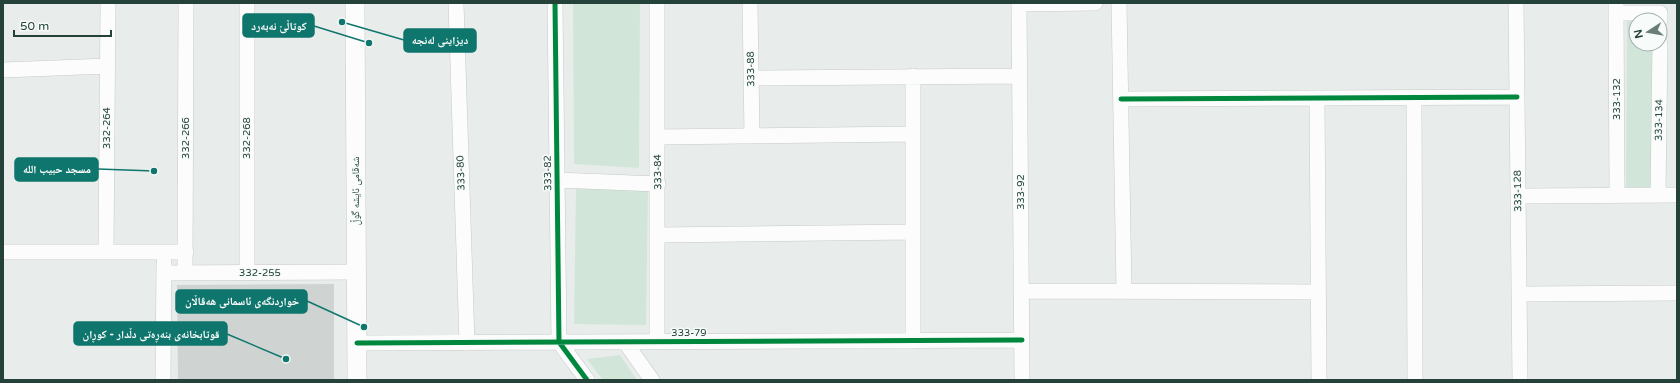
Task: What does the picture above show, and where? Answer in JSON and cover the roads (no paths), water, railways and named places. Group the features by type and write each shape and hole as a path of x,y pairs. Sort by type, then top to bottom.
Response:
{"street":[{"name":"332-264","path":"106,252 108,3"},
{"name":"332-266","path":"186,3 186,273"},
{"name":"332-268","path":"247,3 247,273"},
{"name":"شەقامی ئایشە گوڵ","path":"355,3 357,380"},
{"name":"333-80","path":"456,3 466,343"},
{"name":"333-82","path":"555,3 559,342"},
{"name":"333-84","path":"657,3 657,342"},
{"name":"333-88","path":"750,3 752,136"},
{"path":"1019,3 1095,3"},
{"name":"333-92","path":"1019,3 1022,380"},
{"path":"1120,3 1124,291"},
{"name":"333-128","path":"1516,3 1520,380"},
{"path":"1616,8 1645,12"},
{"name":"333-132","path":"1616,8 1617,196"},
{"name":"333-134","path":"1658,195 1660,52"},
{"path":"3,70 108,66"},
{"path":"913,76 913,341"},
{"path":"751,78 1020,76"},
{"path":"1121,99 1517,97"},
{"path":"1316,98 1319,380"},
{"path":"1414,98 1415,380"},
{"path":"657,136 913,134"},
{"path":"557,180 658,184"},
{"path":"1518,196 1677,195"},
{"path":"658,235 913,232"},
{"path":"3,252 186,252"},
{"path":"163,380 164,252"},
{"name":"332-255","path":"164,273 357,272"},
{"path":"1022,291 1318,292"},
{"path":"1519,294 1677,292"},
{"name":"333-79","path":"357,343 1022,340"},
{"path":"559,342 587,380"},
{"path":"625,342 652,380"}],"place":[{"name":"دیزاینی لەنجە","path":"342,22"},
{"name":"کوتاڵێ نەبەرد","path":"369,43"},
{"name":"مسجد حبيب الله","path":"154,171"},
{"name":"خواردنگەی ئاسمانی هەڤاڵان","path":"364,327"},
{"name":"قوتابخانەی بنەڕەتی دڵدار - کوڕان","path":"286,359"}]}
